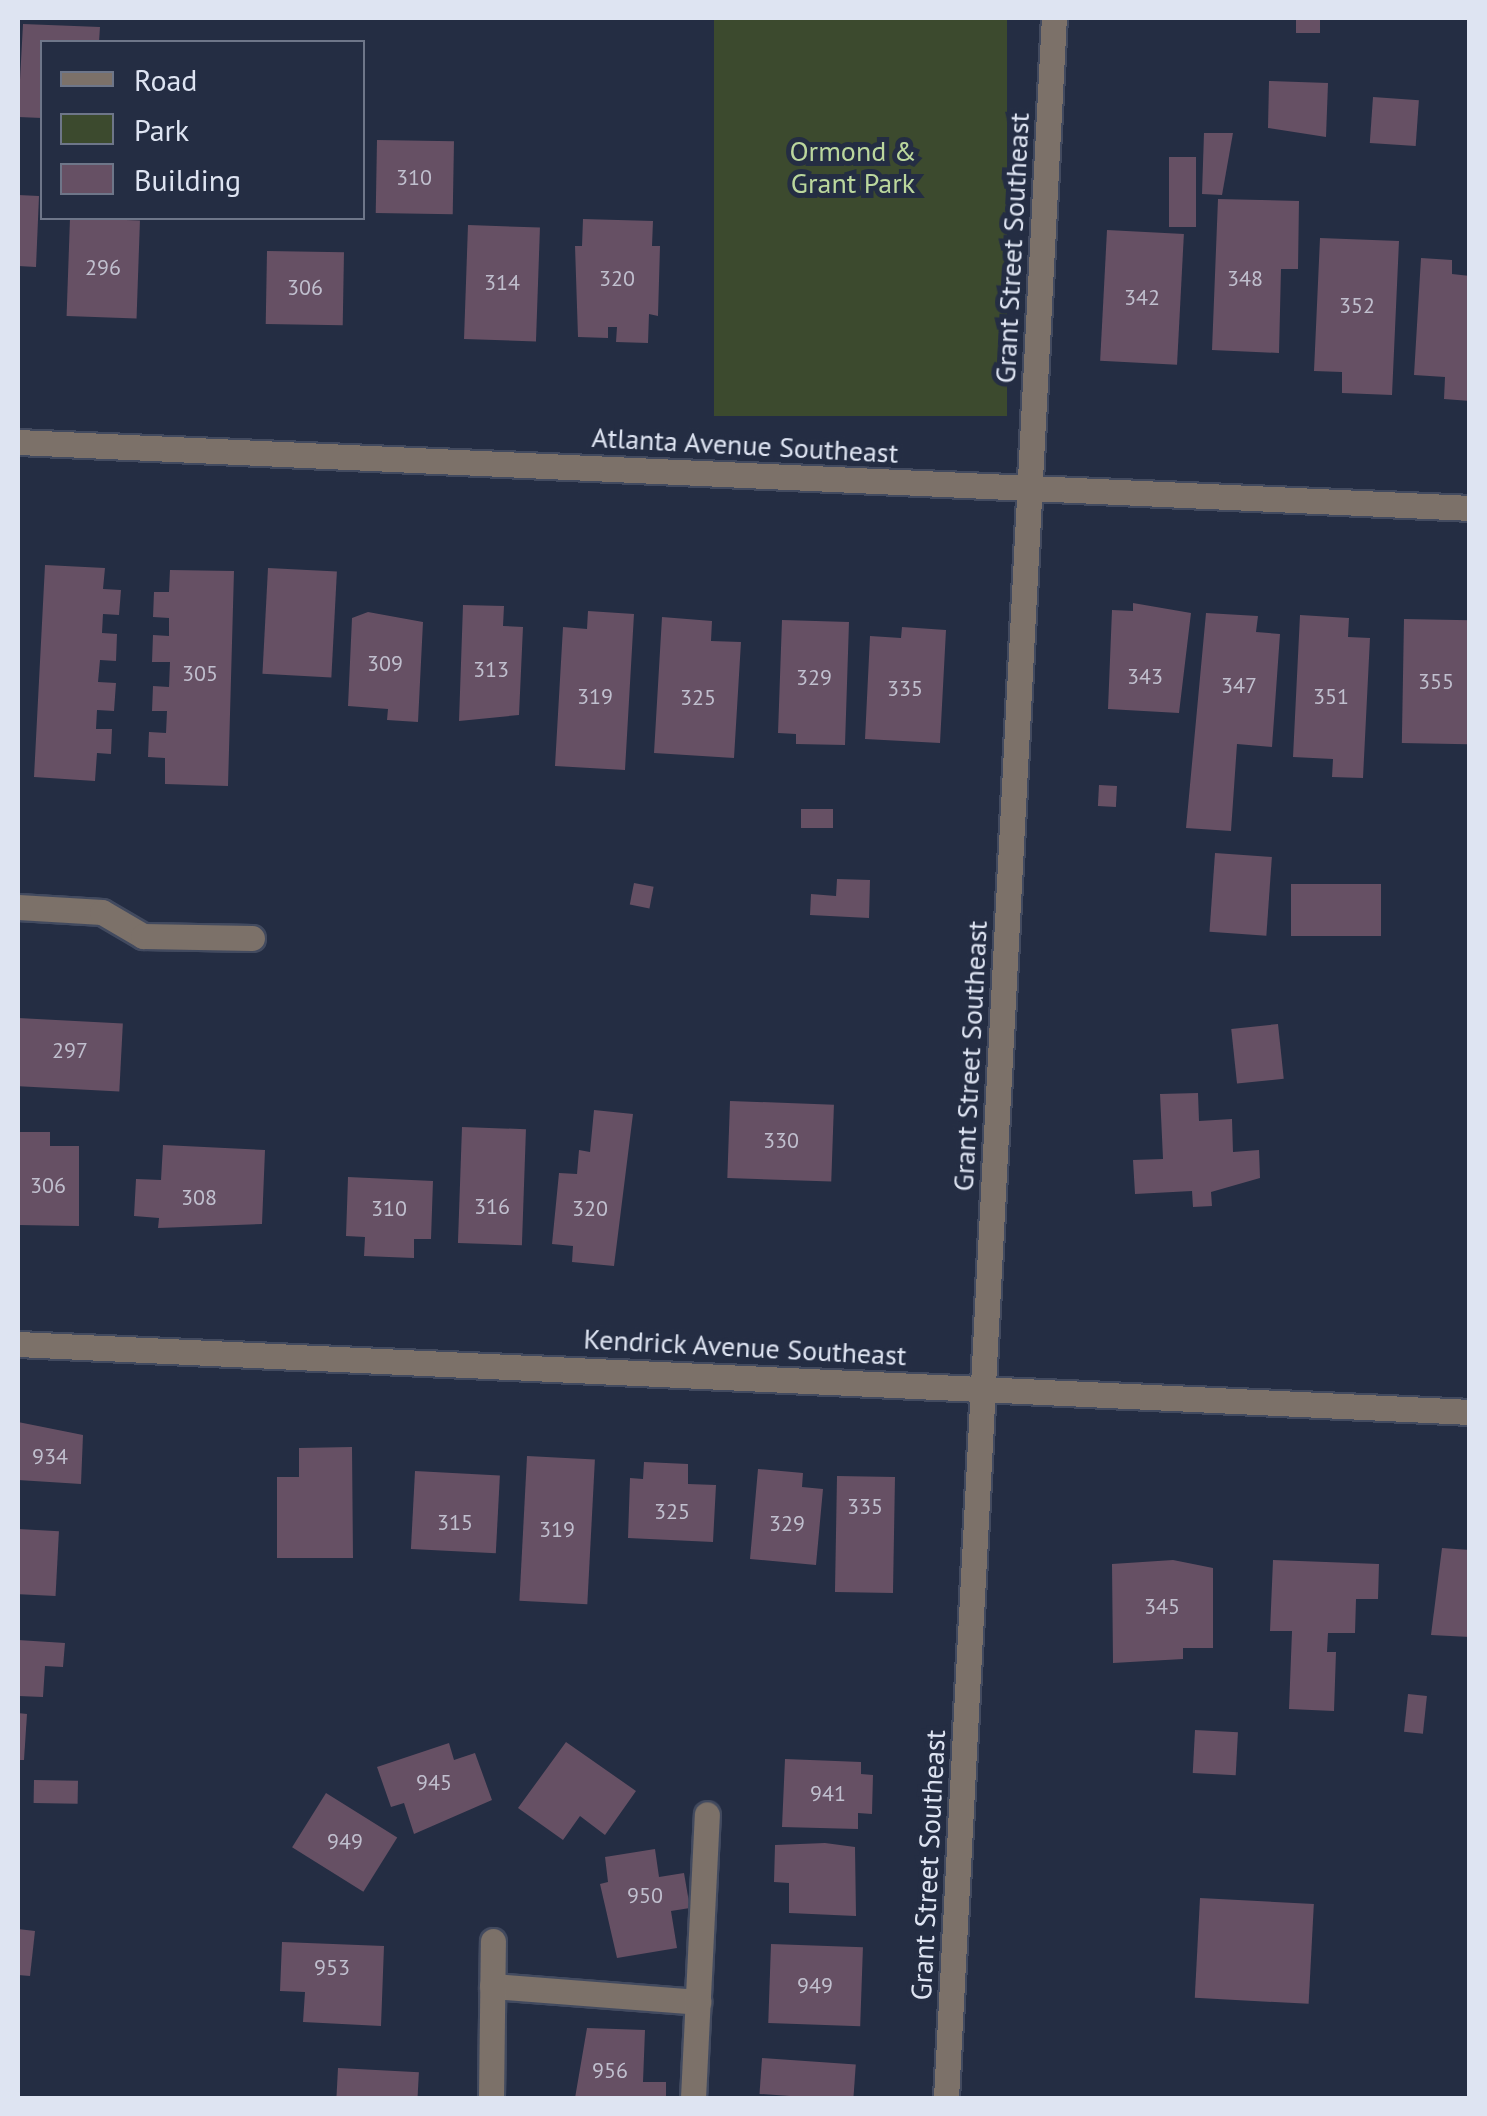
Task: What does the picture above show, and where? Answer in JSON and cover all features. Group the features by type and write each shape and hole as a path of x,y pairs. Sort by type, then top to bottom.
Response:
{"street":[{"name":"Grant Street Southeast","path":"946,2098 1054,18"},
{"name":"Atlanta Avenue Southeast","path":"18,442 1470,508"},
{"path":"18,907 102,912 143,936 252,938"},
{"name":"Kendrick Avenue Southeast","path":"18,1344 1470,1412"},
{"path":"693,2098 706,1814"},
{"path":"490,2098 494,1941"},
{"path":"492,1986 698,2002"}],"green space":[{"name":"Ormond & Grant Park","path":"714,18 1007,18 1007,416 714,416"}],"building":[{"path":"1296,18 1320,18 1320,33 1296,33"},
{"path":"23,24 100,27 99,40 40,40 40,118 18,117"},
{"path":"1269,81 1328,83 1326,137 1268,128"},
{"path":"1373,97 1419,100 1416,146 1370,143"},
{"path":"1204,133 1233,133 1222,195 1202,194"},
{"path":"377,140 454,141 453,214 376,213"},
{"path":"1169,157 1196,157 1196,227 1169,227"},
{"path":"18,195 39,196 36,267 18,266"},
{"path":"1218,199 1299,201 1298,269 1281,269 1279,353 1212,350"},
{"path":"583,219 653,221 652,246 660,246 658,316 649,314 648,343 616,342 617,327 608,327 608,338 578,337 575,246 582,246"},
{"path":"70,220 140,220 137,318 67,316"},
{"path":"468,225 540,228 536,341 464,339"},
{"path":"1107,230 1184,234 1177,365 1100,361"},
{"path":"1320,238 1399,241 1392,395 1342,393 1342,372 1314,371"},
{"path":"267,251 344,252 343,325 266,324"},
{"path":"1421,258 1452,260 1452,274 1470,276 1470,401 1444,399 1445,377 1414,375"},
{"path":"45,565 105,568 103,589 121,590 119,615 103,614 102,633 117,634 116,661 100,660 98,682 116,683 114,711 97,710 96,729 112,729 111,754 97,753 95,781 34,777"},
{"path":"268,568 337,572 331,677 262,674"},
{"path":"170,570 234,571 228,786 165,784 165,758 148,757 149,732 166,733 167,711 152,711 153,686 169,687 170,662 152,662 153,635 169,636 169,618 153,617 154,592 169,592"},
{"path":"1133,603 1191,613 1179,713 1108,709 1112,610 1133,611"},
{"path":"463,605 504,606 503,626 523,627 519,715 459,721"},
{"path":"588,611 634,614 625,770 555,766 563,627 587,629"},
{"path":"368,612 423,622 418,722 387,720 388,709 348,706 352,618"},
{"path":"1206,613 1258,616 1256,632 1280,634 1272,747 1237,744 1231,831 1186,828"},
{"path":"1300,615 1349,618 1348,637 1370,638 1363,778 1332,777 1333,759 1293,757"},
{"path":"662,617 712,621 711,641 741,642 734,758 654,753"},
{"path":"1404,619 1470,620 1468,744 1402,743"},
{"path":"782,620 849,622 845,745 796,744 796,734 778,733"},
{"path":"902,627 946,630 940,743 865,739 870,636 901,638"},
{"path":"1099,785 1117,786 1116,807 1098,806"},
{"path":"801,809 833,809 833,828 801,828"},
{"path":"1215,853 1272,857 1266,936 1209,932"},
{"path":"837,879 870,880 869,918 810,915 811,894 836,896"},
{"path":"634,883 654,887 649,908 630,905"},
{"path":"1291,884 1381,884 1381,936 1291,936"},
{"path":"18,1018 123,1023 119,1091 18,1086"},
{"path":"1278,1024 1284,1079 1237,1084 1231,1029"},
{"path":"1198,1093 1199,1121 1232,1119 1233,1152 1259,1150 1260,1178 1211,1192 1212,1206 1193,1207 1192,1191 1135,1194 1133,1160 1163,1159 1160,1094"},
{"path":"730,1101 834,1105 831,1182 727,1178"},
{"path":"594,1110 633,1114 614,1266 572,1262 573,1246 552,1244 559,1173 577,1174 579,1150 590,1152"},
{"path":"462,1127 526,1129 522,1245 458,1243"},
{"path":"18,1132 50,1132 50,1146 79,1146 79,1226 18,1225"},
{"path":"163,1145 265,1150 262,1224 158,1228 159,1218 134,1216 136,1179 161,1180"},
{"path":"348,1177 433,1181 431,1239 414,1239 414,1258 364,1256 365,1237 346,1236"},
{"path":"18,1422 83,1435 81,1484 18,1480"},
{"path":"352,1447 353,1558 277,1558 277,1477 299,1477 299,1448"},
{"path":"527,1456 595,1460 587,1604 519,1601"},
{"path":"644,1462 688,1464 688,1484 716,1485 713,1542 628,1538 630,1478 643,1479"},
{"path":"758,1469 803,1473 802,1487 823,1489 816,1565 750,1559"},
{"path":"415,1471 500,1475 496,1553 411,1549"},
{"path":"837,1476 895,1477 893,1593 835,1592"},
{"path":"18,1529 59,1531 56,1596 18,1594"},
{"path":"1442,1548 1470,1550 1470,1637 1431,1635"},
{"path":"1173,1560 1213,1568 1213,1648 1183,1648 1183,1659 1113,1663 1112,1564"},
{"path":"1273,1560 1379,1564 1378,1599 1356,1599 1355,1633 1328,1633 1327,1652 1336,1652 1334,1711 1289,1709 1292,1631 1270,1631"},
{"path":"18,1640 65,1643 63,1667 45,1666 43,1697 18,1696"},
{"path":"1408,1694 1427,1696 1423,1734 1404,1732"},
{"path":"18,1713 27,1714 24,1760 18,1760"},
{"path":"1195,1730 1238,1732 1236,1775 1193,1773"},
{"path":"566,1742 636,1791 605,1835 580,1816 563,1840 518,1808"},
{"path":"449,1743 454,1760 475,1753 492,1800 414,1834 404,1803 391,1807 377,1767"},
{"path":"785,1759 861,1762 861,1774 873,1775 872,1814 858,1813 858,1829 782,1827"},
{"path":"34,1780 78,1781 78,1804 34,1803"},
{"path":"326,1793 397,1838 363,1892 292,1847"},
{"path":"825,1843 855,1847 856,1916 789,1913 789,1883 774,1882 775,1845"},
{"path":"655,1849 659,1877 684,1873 690,1908 671,1911 677,1948 617,1958 600,1884 608,1882 605,1857"},
{"path":"1200,1898 1314,1904 1309,2004 1195,1998"},
{"path":"18,1929 35,1931 30,1976 18,1975"},
{"path":"282,1942 384,1946 381,2026 303,2022 305,1992 280,1991"},
{"path":"771,1944 863,1947 860,2026 768,2023"},
{"path":"587,2028 645,2030 643,2082 666,2082 666,2098 575,2098"},
{"path":"762,2058 856,2065 853,2098 759,2094"},
{"path":"338,2068 419,2072 418,2098 336,2098"}]}
